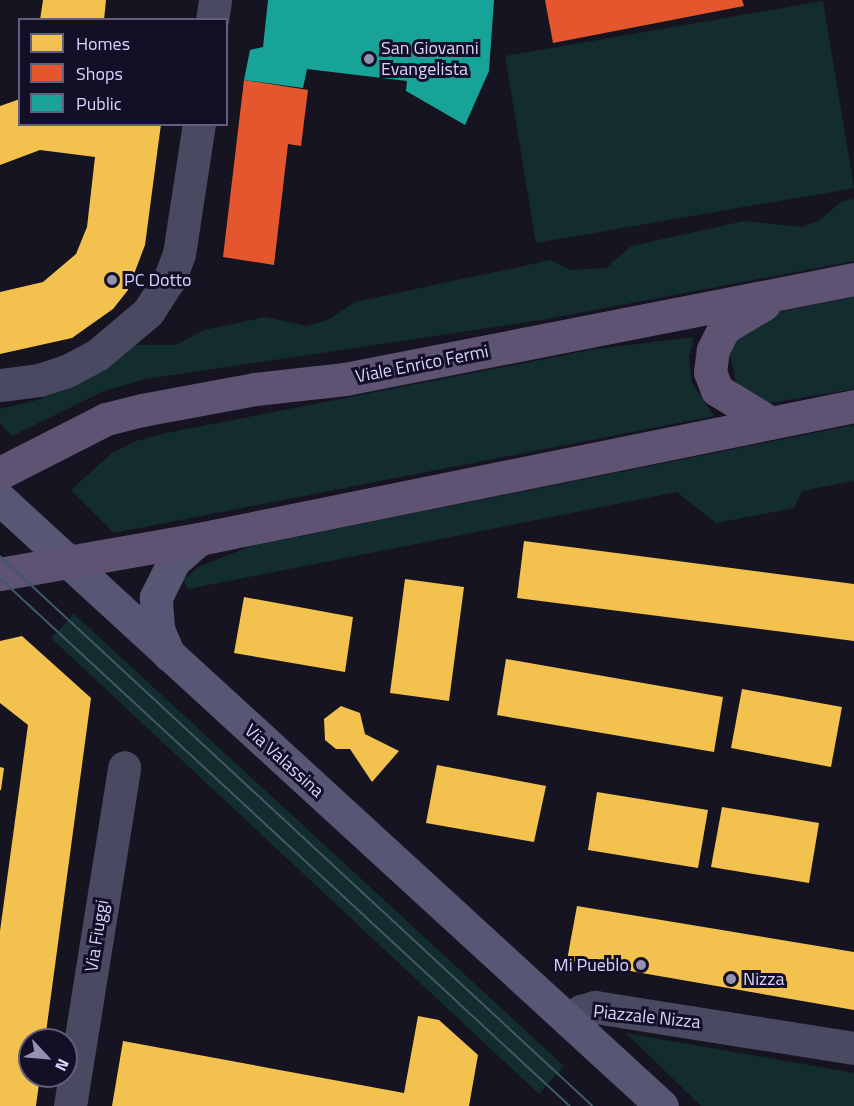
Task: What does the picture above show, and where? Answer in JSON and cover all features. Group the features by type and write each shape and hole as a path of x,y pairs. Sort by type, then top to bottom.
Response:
{"main road":[{"name":"Viale Enrico Fermi","path":"0,473 106,419 142,410 255,389 345,379 854,279"},
{"path":"771,423 717,390 710,372 713,350 724,328 780,293"},
{"path":"0,574 199,539 854,406"},
{"name":"Via Valassina","path":"0,499 569,1021"},
{"path":"170,657 158,629 156,597 174,561 199,539"},
{"name":"Piazzale Nizza","path":"569,1021 662,1106"}],"street":[{"path":"212,18 215,0"},
{"path":"0,385 39,380 97,355 148,312 168,280 188,212 199,126"},
{"name":"Via Fiuggi","path":"70,1106 124,767"},
{"name":"Piazzale Nizza","path":"569,1021 581,1011 595,1007 854,1048"}],"green space":[{"path":"823,1 854,188 536,243 505,56"},
{"path":"854,199 854,261 542,320 146,379 104,391 12,436 0,423 0,409 41,399 134,345 176,345 204,330 265,317 306,326 328,320 355,302 551,260 570,270 606,268 631,246 744,221 802,227 820,220 841,202"},
{"path":"854,297 854,389 770,403 746,393 736,382 729,351 735,335 764,315"},
{"path":"694,337 689,356 692,383 714,416 114,533 71,490 112,453 136,441 166,433 596,349"},
{"path":"854,425 854,481 802,491 794,508 716,523 677,492 188,589 183,580 198,567 251,546"},
{"path":"74,614 564,1066 539,1094 51,638"},
{"path":"626,1033 854,1073 854,1106 701,1106"}],"building: Homes":[{"path":"43,0 106,0 104,18 40,18"},
{"path":"18,100 18,126 161,126 145,245 128,290 113,309 72,338 0,354 0,292 43,282 76,254 87,227 95,157 40,150 0,165 0,106"},
{"path":"524,541 854,584 854,641 517,598"},
{"path":"405,579 464,587 449,701 390,693"},
{"path":"244,597 353,617 345,672 234,653"},
{"path":"22,636 91,698 47,1028 18,1028 18,1088 38,1088 36,1106 0,1106 0,931 28,725 0,703 0,641"},
{"path":"506,659 723,697 714,752 497,715"},
{"path":"742,689 842,707 831,767 731,748"},
{"path":"341,706 360,713 365,734 399,751 372,782 350,749 336,749 325,740 324,719"},
{"path":"437,765 546,786 534,842 426,823"},
{"path":"0,767 4,768 1,790 0,790"},
{"path":"597,792 708,810 698,868 588,850"},
{"path":"722,807 819,823 809,883 711,867"},
{"path":"577,906 854,952 854,1010 567,960"},
{"path":"418,1016 439,1020 478,1055 469,1106 112,1106 123,1041 404,1093"}],"building: Shops":[{"path":"545,0 742,0 744,6 553,43"},
{"path":"244,80 308,90 301,146 288,144 274,265 223,257"}],"building: Public":[{"name":"San Giovanni Evangelista","path":"268,0 494,0 489,71 465,125 406,91 407,81 307,69 303,88 244,80 250,50 263,47"}],"tram line":[{"path":"0,556 593,1106"},
{"path":"0,578 570,1106"}],"place":[{"name":"San Giovanni Evangelista","path":"369,59"},
{"name":"PC Dotto","path":"112,280"},
{"name":"Mi Pueblo","path":"641,965"},
{"name":"Nizza","path":"731,979"}]}
